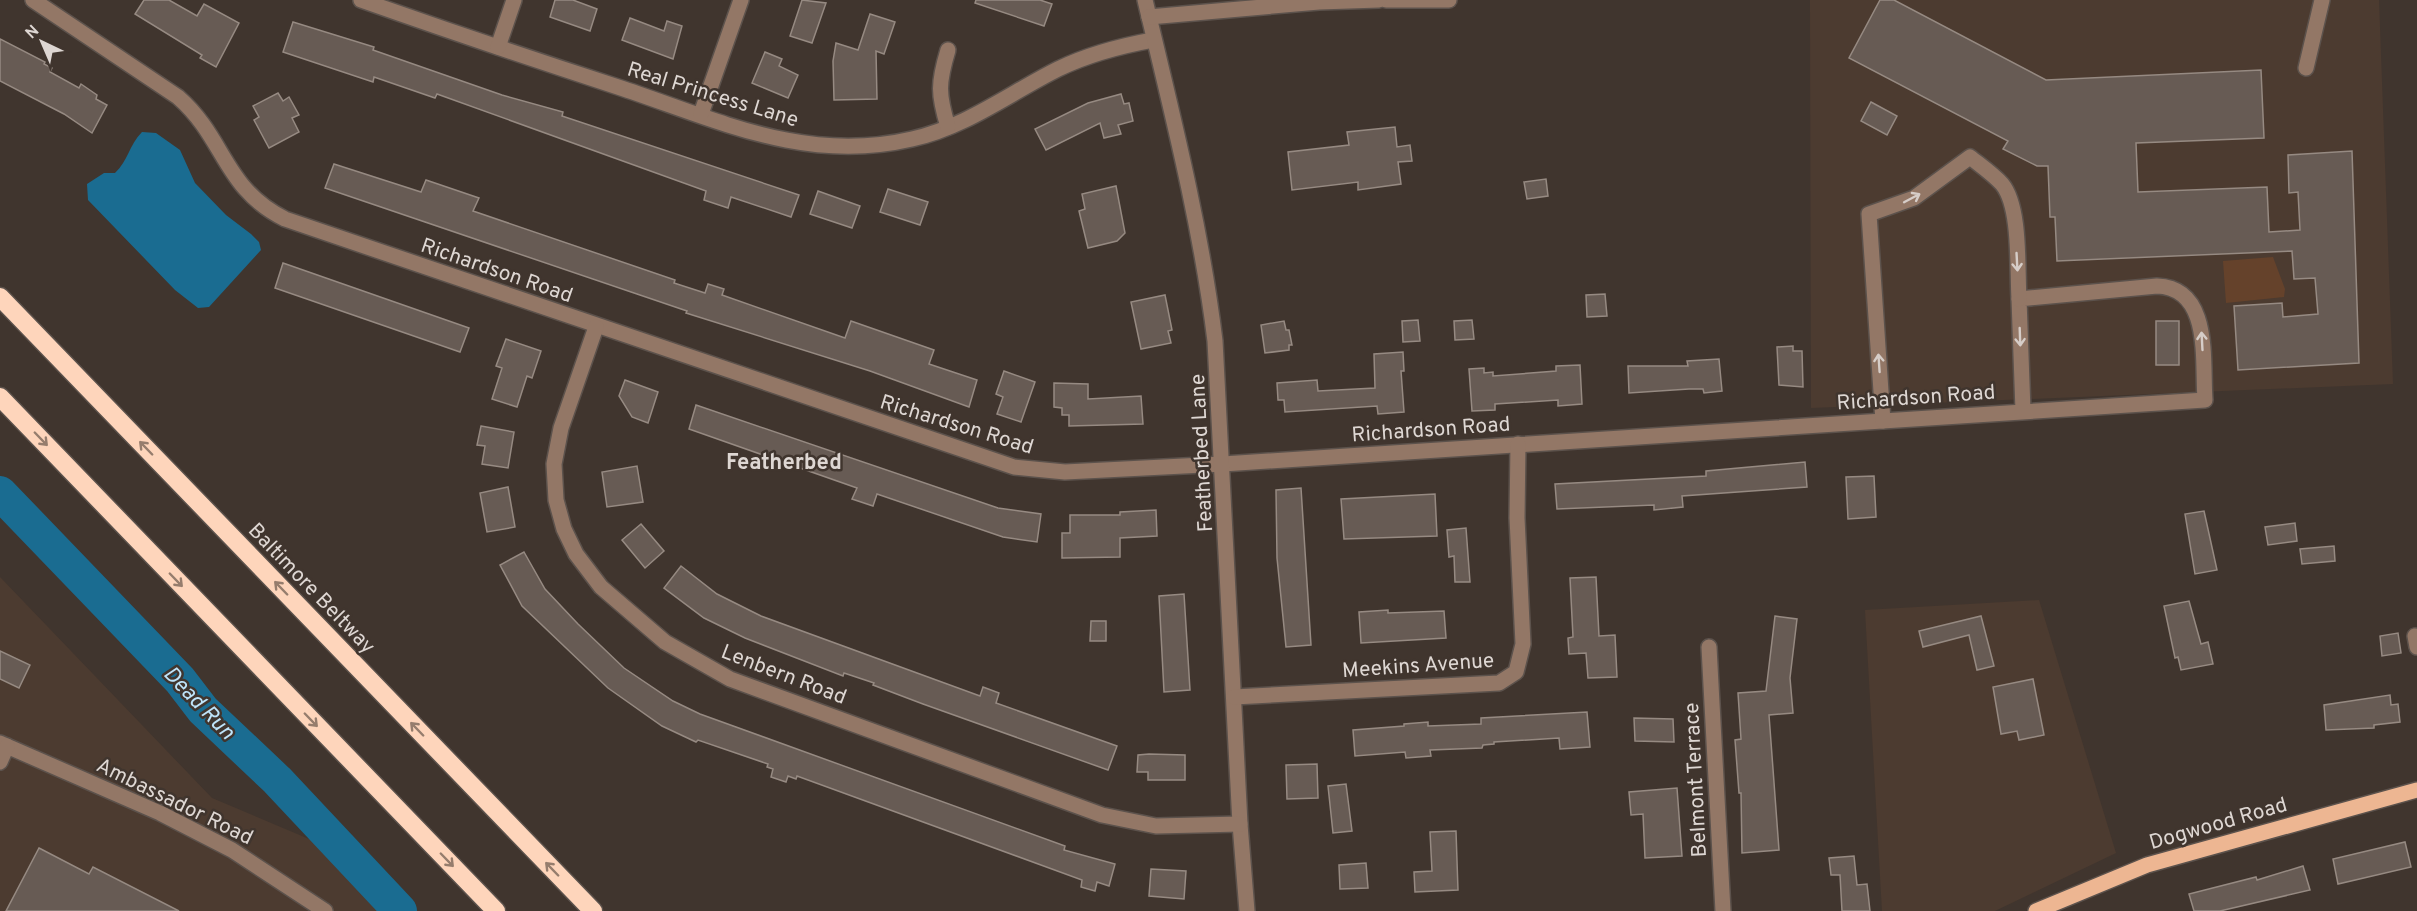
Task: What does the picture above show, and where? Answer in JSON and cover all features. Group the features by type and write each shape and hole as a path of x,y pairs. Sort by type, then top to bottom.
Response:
{"highway":[{"name":"Baltimore Beltway","path":"0,297 593,911"},
{"path":"0,397 496,911"}],"main road":[{"name":"Dogwood Road","path":"2036,911 2147,865 2417,790"}],"street":[{"name":"Richardson Road","path":"33,0 178,97 198,114 236,180 264,209 285,219 596,327 1014,467 1065,472 1223,464 2205,400 2201,325 2188,298 2178,290 2157,286 2019,299"},
{"name":"Real Princess Lane","path":"361,0 772,139 844,147 882,146 948,127 984,111 1058,69 1085,57 1112,48 1153,40"},
{"path":"498,48 514,0"},
{"path":"701,114 741,0"},
{"name":"Featherbed Lane","path":"1145,0 1192,199 1208,285 1215,341 1240,824 1247,911"},
{"path":"1149,17 1319,2 1379,0"},
{"path":"1386,0 1449,0"},
{"path":"2306,68 2322,0"},
{"path":"948,50 939,80 939,97 948,127"},
{"path":"1883,421 1869,213 1914,198 1970,157 2002,183 2010,196 2014,213 2023,411"},
{"name":"Lenbern Road","path":"596,327 561,428 554,464 556,500 564,529 576,554 595,579 665,642 730,679 1102,815 1156,826 1240,824"},
{"name":"Meekins Avenue","path":"1234,697 1499,683 1507,680 1516,672 1523,644 1517,518 1518,444"},
{"name":"Belmont Terrace","path":"1709,647 1723,911"},
{"path":"0,762 4,744"},
{"name":"Ambassador Road","path":"4,744 181,823 232,850 325,911"}],"shaded area":[{"path":"1810,0 2379,0 2393,384 1811,408"},
{"path":"2273,257 2285,289 2284,297 2226,303 2223,261"},
{"path":"0,577 212,798 316,842 384,911 0,911"},
{"path":"2039,600 2116,853 1995,911 1882,911 1865,610"}],"water":[{"path":"142,132 156,133 180,150 195,183 226,215 259,242 261,250 209,307 198,308 175,290 88,200 87,184 104,173 115,173"}],"building":[{"path":"144,0 169,0 197,16 204,4 239,23 216,67 200,58 202,55 135,14"},
{"path":"555,0 573,0 597,9 590,31 550,17"},
{"path":"802,0 826,3 812,43 790,36"},
{"path":"976,0 1040,0 1052,4 1044,26 975,3"},
{"path":"1880,0 1894,0 2046,80 2261,70 2264,138 2136,143 2138,192 2267,187 2269,232 2300,230 2298,192 2289,193 2288,155 2352,151 2359,363 2238,370 2234,306 2282,303 2283,317 2318,314 2315,278 2294,279 2292,251 2057,261 2055,217 2050,217 2048,166 2037,166 2003,149 2008,141 1849,58"},
{"path":"870,14 895,22 884,54 876,51 877,99 834,100 833,61 836,43 858,50"},
{"path":"630,18 664,31 667,21 682,26 673,59 622,40"},
{"path":"293,22 374,47 373,50 502,95 563,112 562,116 799,195 791,217 731,197 728,208 704,200 706,191 437,94 435,98 374,77 373,82 283,52"},
{"path":"0,39 45,62 44,64 52,68 50,72 79,88 81,84 97,95 96,99 107,105 92,133 64,114 0,81"},
{"path":"765,52 782,59 779,66 798,75 788,98 752,83"},
{"path":"278,93 283,101 289,97 299,115 292,118 299,132 269,148 254,120 259,117 253,106"},
{"path":"1121,94 1124,104 1129,103 1133,121 1118,125 1121,134 1104,138 1100,123 1046,150 1035,129 1088,103"},
{"path":"1871,102 1897,116 1887,135 1861,121"},
{"path":"1395,127 1397,147 1410,145 1412,161 1398,162 1401,184 1358,190 1358,182 1292,190 1288,152 1349,145 1347,132"},
{"path":"334,164 421,192 426,180 479,198 473,211 675,280 674,283 705,293 708,284 724,289 722,295 845,338 851,321 934,350 929,364 977,380 969,407 870,371 686,313 687,311 325,188"},
{"path":"1546,179 1548,196 1527,199 1524,182"},
{"path":"1116,186 1125,233 1117,241 1088,248 1079,211 1085,209 1082,194"},
{"path":"888,189 928,202 920,225 880,212"},
{"path":"818,191 860,206 852,228 810,214"},
{"path":"283,263 469,328 460,352 275,288"},
{"path":"1605,294 1607,316 1587,317 1586,295"},
{"path":"1165,295 1172,330 1168,331 1171,343 1141,349 1131,302"},
{"path":"1418,320 1420,341 1403,342 1402,321"},
{"path":"1472,320 1474,339 1455,340 1454,321"},
{"path":"1284,321 1286,330 1289,330 1292,345 1289,345 1289,350 1265,353 1261,325"},
{"path":"2156,321 2179,321 2179,365 2156,365"},
{"path":"506,339 541,351 532,378 527,376 517,407 492,399 502,368 496,366"},
{"path":"1793,346 1793,351 1802,351 1803,387 1779,385 1777,347"},
{"path":"1403,352 1404,371 1401,371 1404,412 1378,414 1377,406 1285,412 1284,400 1278,400 1277,383 1317,380 1318,391 1375,388 1374,354"},
{"path":"1719,359 1722,391 1704,393 1703,389 1689,389 1629,393 1628,366 1688,366 1687,361"},
{"path":"1580,365 1582,404 1558,406 1558,400 1495,404 1495,410 1472,411 1469,369 1484,368 1484,373 1493,372 1493,376 1556,371 1556,366"},
{"path":"1004,371 1035,382 1021,422 997,414 1003,397 996,394"},
{"path":"625,380 658,392 648,423 632,417 619,396"},
{"path":"1054,383 1088,384 1088,399 1141,396 1143,424 1069,426 1069,415 1062,415 1062,408 1054,407"},
{"path":"696,405 998,508 1041,514 1037,542 1003,537 877,494 873,506 852,499 857,488 689,429"},
{"path":"481,426 514,432 508,468 482,464 485,446 477,445"},
{"path":"1805,462 1807,487 1682,496 1683,507 1654,510 1654,505 1557,509 1555,484 1706,476 1706,471"},
{"path":"637,466 643,502 607,507 602,472"},
{"path":"1874,476 1876,517 1848,519 1846,477"},
{"path":"508,487 515,527 487,532 480,493"},
{"path":"1301,488 1311,645 1286,647 1277,558 1276,490"},
{"path":"1435,494 1437,536 1344,539 1341,499"},
{"path":"1156,510 1157,536 1120,538 1120,557 1062,558 1062,533 1070,533 1070,515 1120,515 1120,512"},
{"path":"2204,511 2217,570 2195,574 2185,514"},
{"path":"2295,523 2297,541 2268,545 2265,527"},
{"path":"641,524 664,551 645,568 622,540"},
{"path":"1466,528 1470,582 1455,582 1454,556 1449,557 1447,530"},
{"path":"2334,546 2335,561 2302,564 2300,549"},
{"path":"524,552 545,589 578,624 624,668 673,701 700,714 1065,846 1064,850 1115,864 1109,886 1097,882 1095,891 1081,887 1082,880 797,776 796,779 788,776 786,782 771,777 773,769 767,767 768,764 698,740 696,742 662,726 608,688 522,606 500,565"},
{"path":"681,566 717,594 761,616 980,696 983,687 999,693 996,703 1117,746 1108,770 923,704 873,685 874,683 844,673 843,676 745,638 704,618 664,588"},
{"path":"1596,577 1599,636 1615,635 1617,677 1588,678 1586,653 1569,654 1568,638 1573,637 1570,578"},
{"path":"1184,594 1190,690 1164,692 1159,596"},
{"path":"2189,601 2201,644 2208,642 2213,664 2181,670 2178,657 2175,658 2164,606"},
{"path":"1388,610 1388,613 1444,611 1446,638 1361,643 1359,612"},
{"path":"1775,616 1797,619 1790,678 1793,713 1769,715 1779,850 1742,853 1741,793 1739,793 1735,740 1741,739 1738,693 1766,691"},
{"path":"1981,616 1994,666 1977,670 1969,635 1923,647 1919,631"},
{"path":"1091,621 1106,621 1106,641 1090,641"},
{"path":"2398,633 2401,653 2382,656 2380,636"},
{"path":"0,651 30,665 19,688 0,679"},
{"path":"2033,679 2044,735 2019,740 2017,731 2001,734 1993,687"},
{"path":"2390,695 2391,705 2398,704 2400,722 2374,725 2374,728 2326,730 2324,705"},
{"path":"1587,712 1590,747 1560,749 1559,738 1494,742 1494,744 1483,745 1482,748 1430,750 1431,756 1406,758 1405,752 1355,756 1353,730 1428,722 1428,726 1481,724 1481,718"},
{"path":"1634,718 1673,719 1674,742 1635,741"},
{"path":"1138,755 1185,755 1185,780 1148,780 1148,772 1137,772"},
{"path":"1317,764 1318,798 1287,799 1286,765"},
{"path":"1346,784 1352,831 1333,833 1328,786"},
{"path":"1677,788 1682,856 1645,858 1643,814 1631,815 1629,792"},
{"path":"1456,831 1458,890 1415,892 1414,872 1432,871 1430,832"},
{"path":"2405,842 2411,867 2338,884 2333,859"},
{"path":"39,848 89,874 93,867 179,911 6,911"},
{"path":"1854,856 1857,885 1867,884 1870,911 1842,911 1840,875 1831,875 1829,858"},
{"path":"1366,863 1368,888 1340,889 1339,865"},
{"path":"2303,866 2310,890 2220,911 2194,911 2189,894 2256,877 2257,880"},
{"path":"1151,869 1186,871 1184,899 1149,896"}],"waterway":[{"name":"Dead Run","path":"0,493 180,680 203,710 277,780 400,911"}],"district":[{"name":"Featherbed","path":"784,461"}]}
